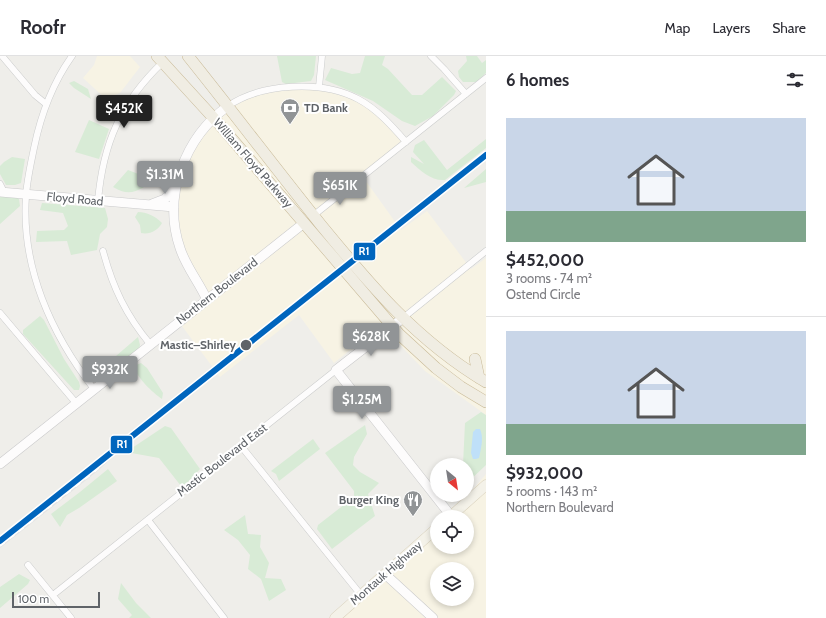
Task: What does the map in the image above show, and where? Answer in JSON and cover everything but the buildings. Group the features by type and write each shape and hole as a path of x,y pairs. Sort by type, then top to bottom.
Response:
{"highway":[{"name":"William Floyd Parkway","path":"188,56 314,216 370,284 403,318 438,349 482,380"},
{"name":"William Floyd Parkway","path":"160,59 213,118 392,326 436,368 486,402"},
{"path":"475,359 482,380"}],"main road":[{"path":"458,510 485,487"},
{"name":"Montauk Highway","path":"335,618 430,534"}],"street":[{"path":"2,56 35,95 46,104"},
{"path":"72,56 58,78 46,104 37,133 26,194 27,240 40,294 49,317 68,354 94,389"},
{"path":"319,87 322,56"},
{"path":"431,56 466,94"},
{"path":"98,201 103,164 112,134 132,96 149,76 160,59"},
{"path":"314,216 486,78"},
{"path":"207,300 190,270 178,244 174,223 174,207 177,184 181,169 189,150 200,132 213,118 228,106 244,97 266,91 319,87 344,93 365,104 382,116 406,142"},
{"path":"147,205 160,202 165,199 177,184"},
{"name":"Floyd Road","path":"1,189 26,194 174,207"},
{"name":"Northern Boulevard","path":"0,464 304,223"},
{"path":"103,251 122,304 134,324 150,344"},
{"path":"403,318 486,251"},
{"path":"0,313 76,403"},
{"name":"Mastic Boulevard East","path":"53,595 403,318"},
{"path":"336,370 445,510"},
{"path":"241,446 361,595"},
{"path":"148,520 224,618"},
{"path":"28,565 70,618"},
{"path":"385,574 433,618"}],"shaded area":[{"path":"97,56 130,56 140,67 120,93 106,99 83,78 94,65"},
{"path":"319,87 365,104 406,142 363,177 401,230 427,211 471,269 486,258 486,415 425,371 381,325 334,363 299,315 220,377 179,322 207,300 192,275 174,223 181,169 219,113 259,93"},
{"path":"486,474 486,618 335,618 430,534 430,554 474,554 474,510 456,510 463,502 474,502 474,488"}],"green space":[{"path":"277,56 316,56 314,75 311,81 286,84 282,82"},
{"path":"365,56 385,56 382,65 388,69 412,95 422,95 442,77 456,91 454,95 433,116 415,126 402,121 373,101 325,80 331,68 352,74 360,73"},
{"path":"466,56 477,56 482,63 486,60 486,73 476,82 463,82 459,77 458,71 467,61"},
{"path":"74,81 88,89 91,99 69,83"},
{"path":"89,120 109,129 99,159 75,152"},
{"path":"486,139 486,148 445,180 431,177 422,172 411,162 411,157 424,164 413,152 415,145 424,140 447,170"},
{"path":"12,157 25,159 21,183 6,185 0,174 0,166"},
{"path":"486,169 486,182 464,188"},
{"path":"128,170 141,175 144,187 136,191 125,192 113,187"},
{"path":"0,196 16,197 19,199 20,206 0,224"},
{"path":"42,203 105,208 108,219 107,227 100,234 97,250 71,255 67,241 36,242 37,231 64,230 68,226 63,213 40,210"},
{"path":"138,212 151,215 162,223 153,231 141,233 140,225 135,217"},
{"path":"40,316 44,320 64,359 79,382 79,390 74,390 23,334 23,330"},
{"path":"138,337 140,345 139,349 120,362 116,356"},
{"path":"141,363 147,368 163,393 162,399 141,380 135,370 134,366"},
{"path":"481,412 486,415 486,465 474,476 474,458 463,458 465,423"},
{"path":"365,425 367,434 354,457 353,465 360,472 379,483 368,494 375,516 332,549 317,529 318,525 354,497 354,491 325,453"},
{"path":"165,426 171,428 200,469 186,484 181,486 159,458 126,452"},
{"path":"313,439 320,449 279,481 276,474 271,471"},
{"path":"108,469 117,481 67,515 60,527 51,514"},
{"path":"245,515 248,534 261,535 260,547 269,563 265,578 281,579 286,590 269,601 261,579 248,569 250,555 238,540 224,530"},
{"path":"19,574 30,580 28,584 0,608 0,587"},
{"path":"121,583 136,603 151,618 129,618 132,615 118,599"}],"water":[{"path":"476,429 480,429 482,436 479,458 476,459 473,458 471,453 473,432"}],"railway":[{"path":"0,546 95,471 149,422"}],"transit line":[{"name":"R1","path":"0,541 486,155"}],"place":[{"name":"TD Bank","path":"290,125"},
{"name":"Mastic–Shirley","path":"246,345"},
{"name":"Burger King","path":"413,517"}]}
